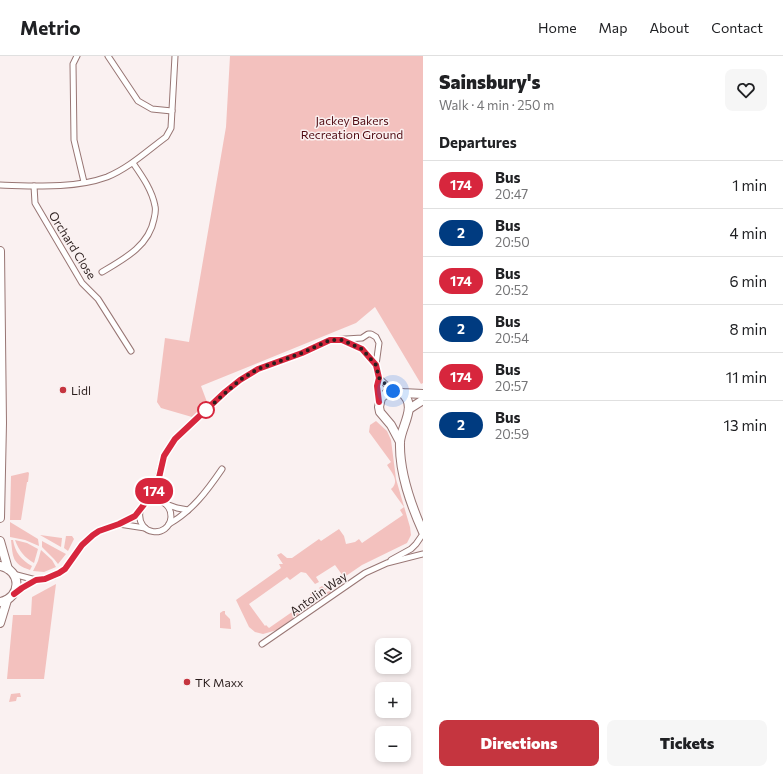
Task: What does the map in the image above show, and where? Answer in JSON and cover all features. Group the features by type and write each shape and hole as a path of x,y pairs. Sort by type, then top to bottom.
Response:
{"main road":[{"path":"0,251 2,423 0,518"},
{"path":"400,442 391,425 383,416 379,407 379,402 384,394 393,391 423,394"},
{"path":"402,393 408,400 408,411 400,442 403,473 414,512 423,533"},
{"path":"383,416 387,419 396,421 405,417 408,411 423,400"},
{"path":"0,541 7,570 17,583 16,589 7,599 0,623"}],"street":[{"path":"77,56 73,64 74,140 84,182"},
{"path":"108,56 138,101 152,109 172,111"},
{"path":"0,185 65,185 84,182 107,177 133,163 166,137 171,128 175,56"},
{"path":"102,272 130,256 142,244 153,226 156,208 150,190 133,163"},
{"name":"Orchard Close","path":"34,186 35,203 82,283 98,299 131,351"},
{"path":"7,599 36,580 45,579 65,569 82,545 99,531 119,524 135,516 153,493 158,482 164,456 175,439 225,392 240,380 258,369 302,353 330,340 362,338 368,334 374,335 379,343 376,365 379,378 377,386 379,402"},
{"path":"362,338 360,344 363,350 376,365"},
{"path":"342,340 367,353 373,353 378,349"},
{"path":"379,378 393,391"},
{"path":"119,524 156,532 165,528 182,517 196,504 222,468"},
{"path":"158,482 163,502 169,508 171,513 169,524"},
{"path":"145,503 150,500 163,502 177,508 188,510"},
{"path":"140,511 140,521 146,529"},
{"name":"Antolin Way","path":"262,644 365,573 387,563 411,549 423,533"},
{"name":"Antolin Way","path":"387,563 423,554"},
{"path":"7,570 36,580"}],"green space":[{"name":"Jackey Bakers Recreation Ground","path":"230,56 423,56 423,383 421,384 375,307 356,323 201,386 207,402 192,417 161,408 157,402 165,338 189,342 226,127"},
{"path":"376,421 387,431 391,440 396,479 410,527 411,535 407,543 362,565 324,591 330,591 332,593 323,593 319,588 322,586 325,589 343,576 335,565 316,577 319,582 315,584 306,573 301,572 290,580 287,577 249,604 265,626 266,625 269,628 312,598 310,594 314,592 316,598 315,602 277,630 263,634 255,632 249,627 236,600 281,568 279,564 283,564 277,555 281,553 287,558 292,558 319,539 321,541 339,529 344,536 346,544 355,542 359,539 362,543 403,515 400,510 404,507 391,489 394,486 395,480 387,465 391,462 369,432 370,425"},
{"path":"28,472 28,482 21,520 10,520 11,476"},
{"path":"10,522 38,539 39,546 25,540 10,537"},
{"path":"40,535 62,538 61,547"},
{"path":"66,536 72,536 74,539 68,551 64,548"},
{"path":"11,540 13,540 19,555 32,566 30,570 24,568 14,559"},
{"path":"15,540 27,543 38,549 34,563 18,548"},
{"path":"42,541 66,554 58,564 42,547"},
{"path":"41,550 52,560 56,567 44,572 33,571"},
{"path":"56,584 44,679 7,679 13,615 31,615 32,597"},
{"path":"225,611 225,614 230,619 231,629 220,628 220,613"},
{"path":"20,693 21,697 17,697 16,701 9,702 11,694"}],"bus line":[{"name":"174","path":"14,594 36,580 45,579 65,569 82,545 99,531 119,524 135,516 153,493 158,482 164,456 175,439 225,392 240,380 258,369 302,353 330,340 342,340 362,349 376,365 379,378 377,386 379,402"}],"place":[{"name":"Lidl","path":"63,390"},
{"name":"TK Maxx","path":"187,682"}],"route":[{"path":"206,410 205,411 240,380 258,369 302,353 330,340 342,340 362,349 376,365 379,378 393,391"}]}
